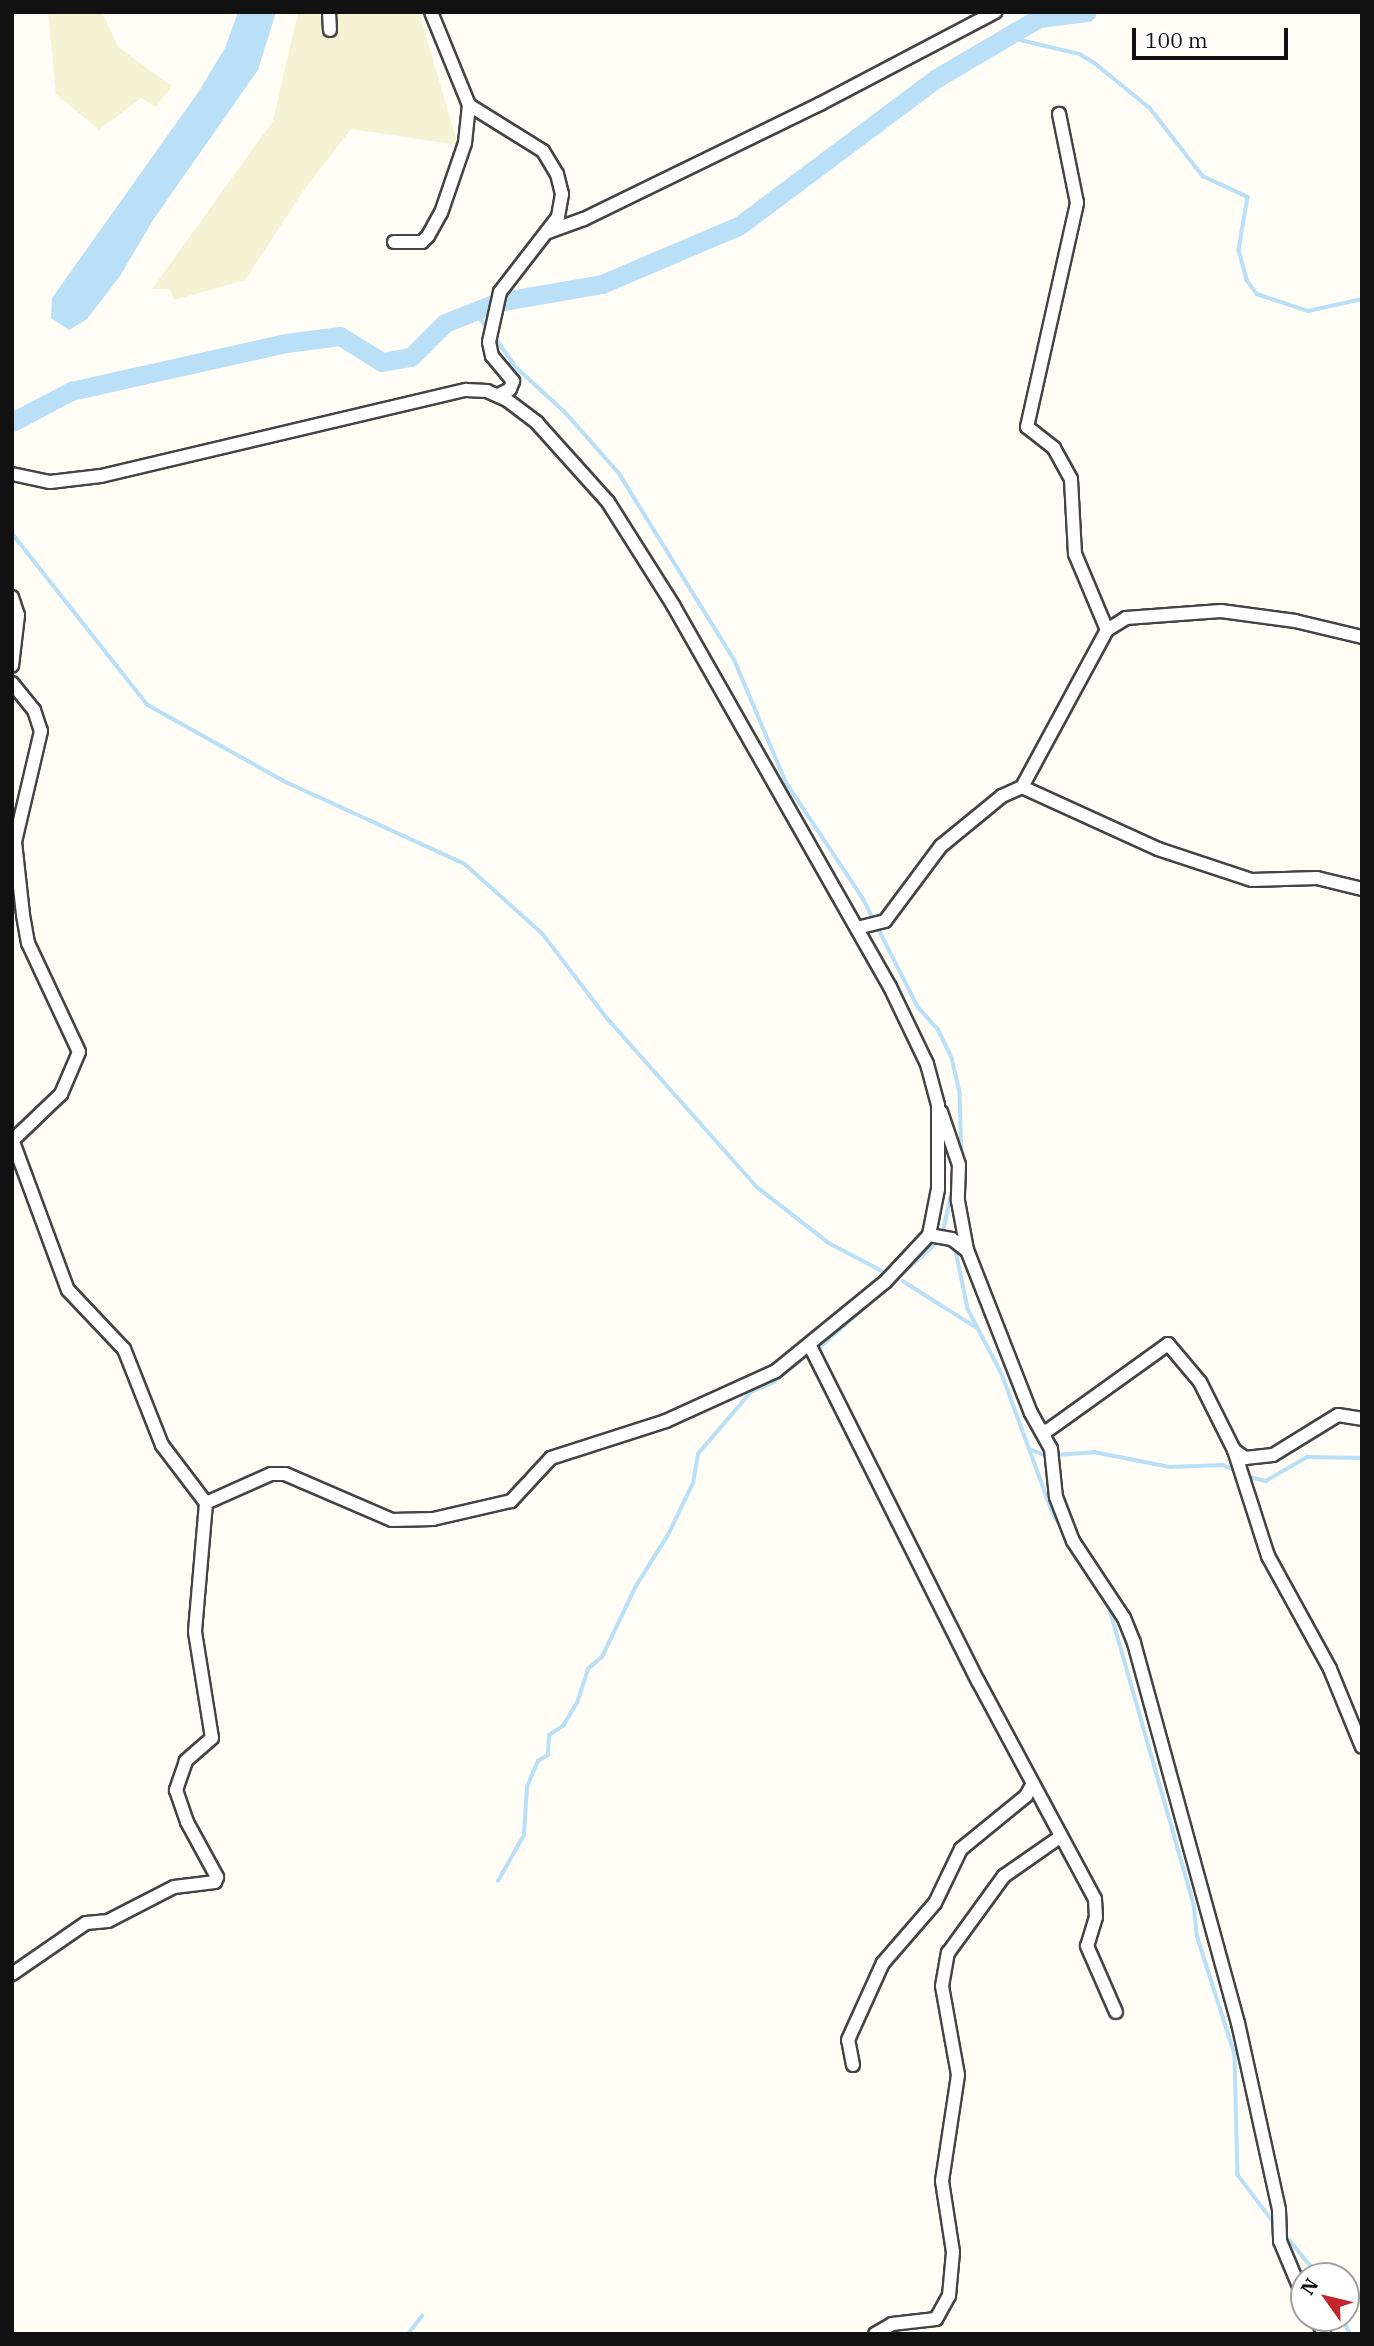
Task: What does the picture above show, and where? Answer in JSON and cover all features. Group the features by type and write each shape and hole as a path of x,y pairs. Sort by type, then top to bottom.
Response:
{"street":[{"path":"329,12 330,30"},
{"path":"394,242 422,242 441,213 465,143 468,105 431,12"},
{"path":"548,232 721,152 995,12"},
{"path":"468,105 548,158 557,174 562,205 548,232 500,292 489,342 492,356 513,381 510,389 498,395"},
{"path":"1059,114 1077,203 1027,427 1054,448 1071,479 1074,554 1107,630"},
{"path":"12,474 50,482 101,476 466,390 498,395 537,423 627,530 719,681 857,928 918,1045 959,1165 958,1201 967,1250 1051,1449 1051,1483 1073,1541 1124,1618 1135,1643 1238,2023 1279,2210 1280,2241 1290,2265"},
{"path":"12,597 18,615 12,666"},
{"path":"857,928 885,920 940,846 1002,796 1022,787 1107,630 1125,618 1221,611 1295,621 1362,637"},
{"path":"12,683 34,710 41,731 15,842 28,943 79,1052 61,1094 13,1140 68,1290 124,1349 162,1445 205,1503 195,1632 212,1738 186,1761 176,1790 187,1822 216,1872 215,1882 174,1886 108,1922 86,1923 12,1974"},
{"path":"1022,787 1158,849 1252,880 1317,878 1362,889"},
{"path":"205,1503 271,1474 285,1474 404,1523 510,1501 551,1458 632,1433 719,1398 776,1371 810,1346 885,1282 929,1235 937,1198 938,1105"},
{"path":"929,1235 952,1239 967,1250"},
{"path":"1041,1430 1047,1431 1168,1344 1200,1382 1234,1450 1268,1556 1330,1670 1362,1747"},
{"path":"810,1346 1032,1785 1095,1899 1096,1917 1087,1946 1116,2011"},
{"path":"1234,1450 1245,1458 1273,1455 1329,1418 1339,1415 1362,1419"},
{"path":"853,2065 848,2040 883,1963 935,1903 961,1849 1026,1796 1032,1785"},
{"path":"875,2334 892,2324 936,2319 949,2296 953,2252 942,2181 958,2075 942,1986 948,1953 1004,1876 1060,1837"}],"shaded area":[{"path":"48,12 103,14 118,47 172,86 156,107 141,98 99,130 56,94"},
{"path":"298,12 419,12 458,145 351,129 304,190 245,280 174,300 170,289 152,289 273,121"}],"water":[{"path":"238,12 276,12 258,70 153,220 120,276 87,319 69,330 51,318 52,298 199,91 225,48"}],"waterway":[{"path":"12,422 71,391 286,343 340,336 382,362 411,357 445,323 498,302 602,284 740,225 935,79 1039,18 1087,12"},
{"path":"1007,37 1080,54 1096,64 1150,108 1203,176 1248,197 1239,250 1247,280 1257,294 1308,311 1362,299"},
{"path":"474,312 488,328"},
{"path":"495,337 517,368 565,412 619,473 735,661 786,782 864,900 918,1007 938,1029 952,1058 960,1094 962,1158"},
{"path":"12,533 148,705 286,782 465,864 543,934 607,1018 757,1187 829,1243 882,1271"},
{"path":"942,1235 953,1187"},
{"path":"818,1349 939,1241"},
{"path":"955,1246 968,1309 1002,1374 1053,1513 1065,1534"},
{"path":"903,1281 977,1328"},
{"path":"498,1881 524,1835 527,1787 538,1761 548,1755 549,1735 563,1726 577,1703 588,1669 602,1657 636,1586 668,1535 693,1483 698,1454 751,1392 774,1382 809,1354"},
{"path":"1032,1450 1047,1456"},
{"path":"1055,1455 1094,1452 1170,1467 1223,1465 1237,1471"},
{"path":"1246,1476 1266,1481 1307,1457 1362,1458"},
{"path":"1109,1606 1194,1904 1197,1935 1235,2055 1238,2175 1275,2224"},
{"path":"1283,2232 1308,2262"},
{"path":"408,2334 422,2316"}]}
